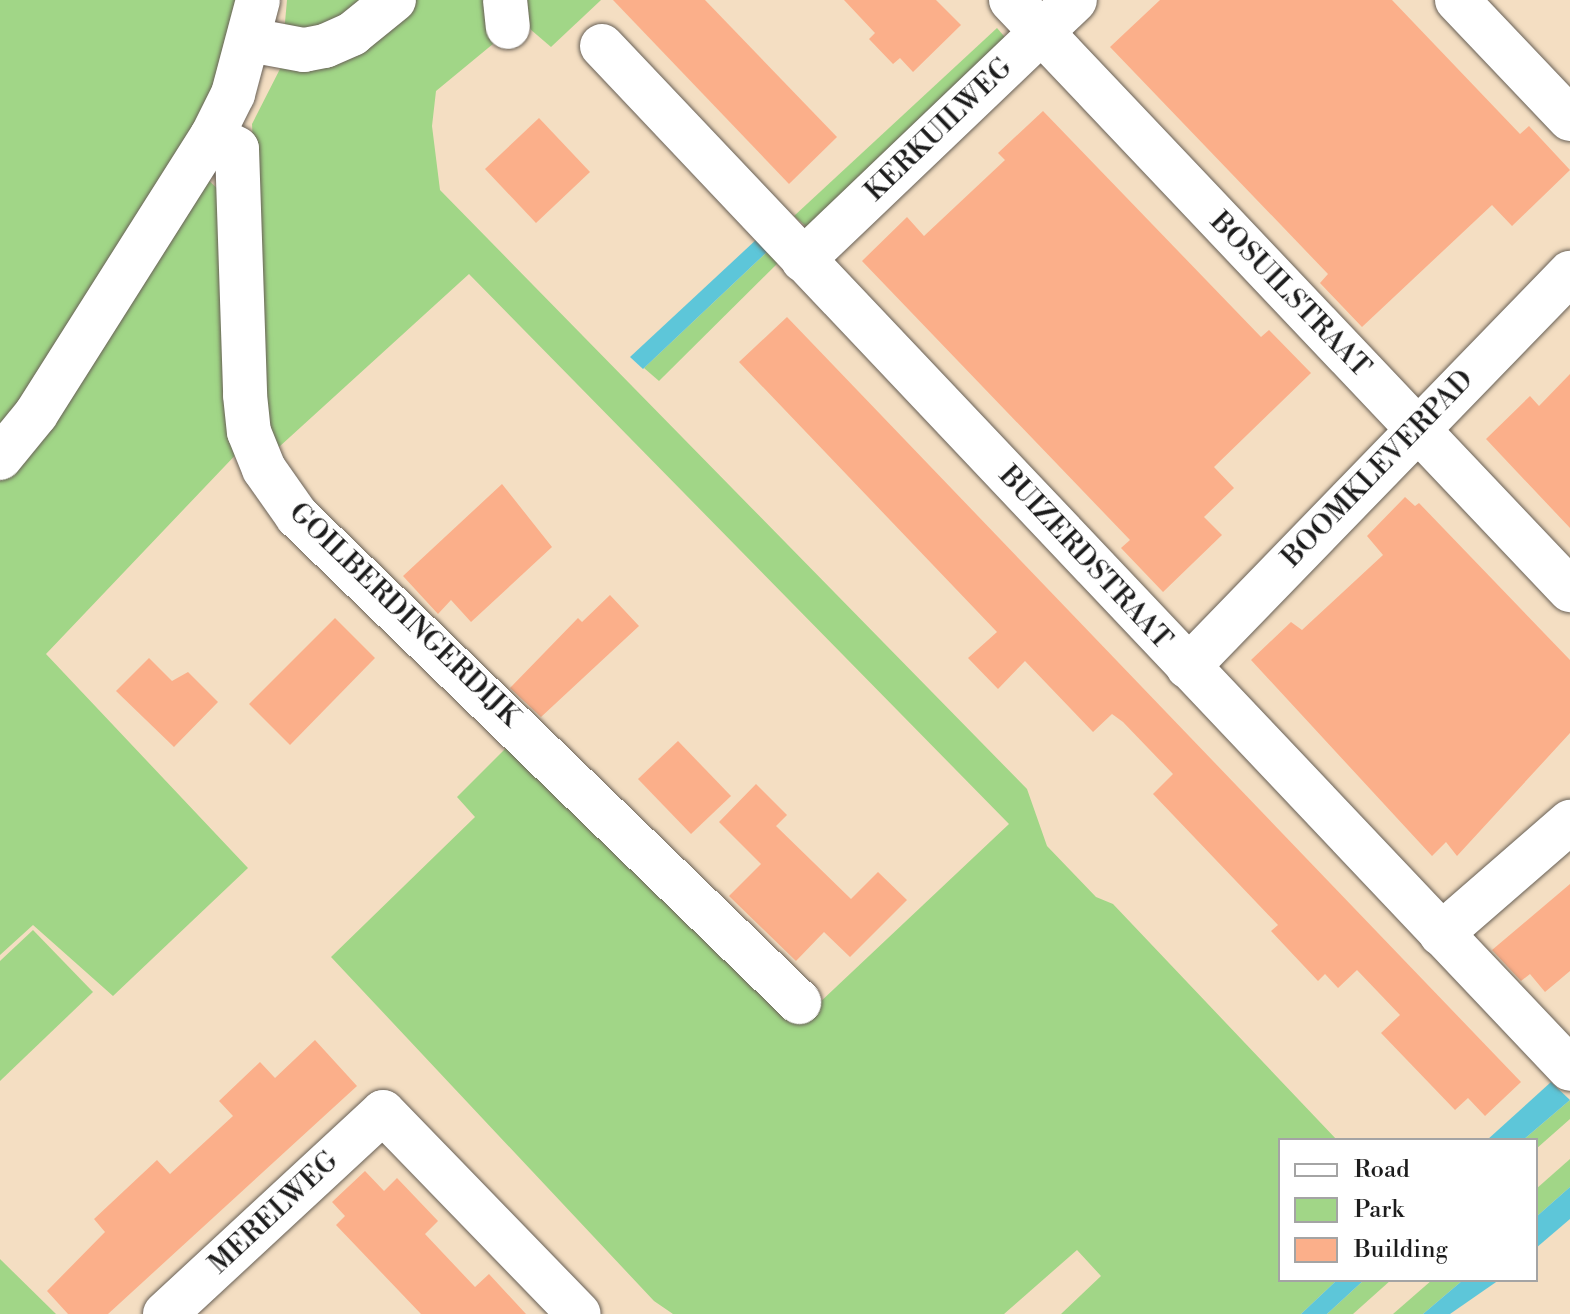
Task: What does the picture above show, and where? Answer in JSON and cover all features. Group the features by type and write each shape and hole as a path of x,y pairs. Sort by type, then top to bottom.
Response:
{"street":[{"path":"0,458 36,414 212,136 254,20 304,50 325,46 352,34 394,0"},
{"name":"BOSUILSTRAAT","path":"1011,0 1570,590"},
{"name":"KERKUILWEG","path":"803,260 1075,0"},
{"path":"1457,0 1570,119"},
{"name":"BUIZERDSTRAAT","path":"602,46 1570,1069"},
{"name":"GOILBERDINGERDIJK","path":"212,136 237,149 245,395 249,432 264,469 297,516 799,1002"},
{"name":"BOOMKLEVERPAD","path":"1188,667 1570,273"},
{"path":"1441,934 1570,822"},
{"name":"MERELWEG","path":"165,1314 383,1112 579,1314"}],"green space":[{"path":"0,0 247,0 208,117 0,437"},
{"path":"287,0 497,0 499,39 436,91 432,126 440,190 1027,789 1047,846 1096,897 1113,904 1335,1138 1278,1138 1278,1282 1335,1282 1301,1314 1061,1314 1101,1276 1077,1250 1004,1314 673,1314 654,1301 331,957 475,817 457,797 509,745 800,1021 1009,824 469,274 268,457 252,124 281,67"},
{"path":"527,0 601,0 551,47 530,29"},
{"path":"997,28 1010,43 808,228 794,216"},
{"path":"205,177 220,191 244,446 46,654 248,868 113,996 33,925 0,955 0,481 50,423"},
{"path":"767,252 782,259 659,381 644,368"},
{"path":"33,930 93,992 0,1081 0,961"},
{"path":"1570,1100 1570,1119 1538,1147 1538,1138 1525,1138"},
{"path":"1570,1159 1570,1187 1538,1215 1538,1187"},
{"path":"0,1259 56,1314 0,1314"},
{"path":"1362,1282 1389,1282 1353,1314 1327,1314"},
{"path":"1430,1282 1461,1282 1423,1314 1393,1314"}],"water":[{"path":"758,238 770,249 643,369 630,357"},
{"path":"1551,1082 1570,1100 1525,1138 1489,1138"},
{"path":"1570,1187 1570,1219 1538,1246 1538,1215"},
{"path":"1335,1282 1362,1282 1327,1314 1301,1314"},
{"path":"1461,1282 1496,1282 1450,1314 1423,1314"}],"building":[{"path":"613,0 705,0 837,137 789,184"},
{"path":"844,0 936,0 961,25 913,72 900,58 893,64 869,39 875,33"},
{"path":"1160,0 1392,0 1520,134 1529,126 1570,170 1512,226 1492,205 1362,327 1320,283 1328,274 1110,47"},
{"path":"1043,111 1261,337 1269,330 1311,373 1214,467 1234,488 1204,517 1222,535 1163,592 1121,548 1130,540 862,261 907,217 924,236 1005,160 998,153"},
{"path":"539,118 590,172 536,223 485,169"},
{"path":"787,317 1521,1082 1485,1116 1468,1098 1455,1110 1381,1033 1400,1015 1357,970 1338,988 1325,974 1318,981 1271,931 1278,925 1153,794 1173,774 1123,722 1112,714 1093,732 1025,661 998,689 968,658 997,632 739,362"},
{"path":"1570,374 1570,528 1486,439 1530,396 1539,406"},
{"path":"502,484 552,547 471,622 451,600 438,614 403,576"},
{"path":"1405,497 1415,506 1419,503 1570,660 1570,733 1457,856 1446,842 1432,856 1251,660 1291,622 1302,630 1383,555 1367,536"},
{"path":"610,595 639,626 541,717 510,688 578,618 582,622"},
{"path":"335,618 375,658 290,745 249,704"},
{"path":"149,658 172,681 188,672 218,702 174,747 116,691"},
{"path":"678,741 731,796 691,834 638,779"},
{"path":"756,784 787,815 776,826 851,899 878,872 907,900 850,957 824,932 796,961 729,896 761,864 719,822"},
{"path":"1570,884 1570,971 1545,992 1530,974 1521,981 1492,950"},
{"path":"315,1040 357,1086 108,1314 68,1314 47,1291 105,1232 94,1219 157,1160 170,1174 233,1116 219,1101 260,1062 275,1078"},
{"path":"365,1171 384,1191 397,1178 438,1221 425,1234 475,1287 489,1274 526,1314 421,1314 336,1225 345,1216 332,1202"}]}
